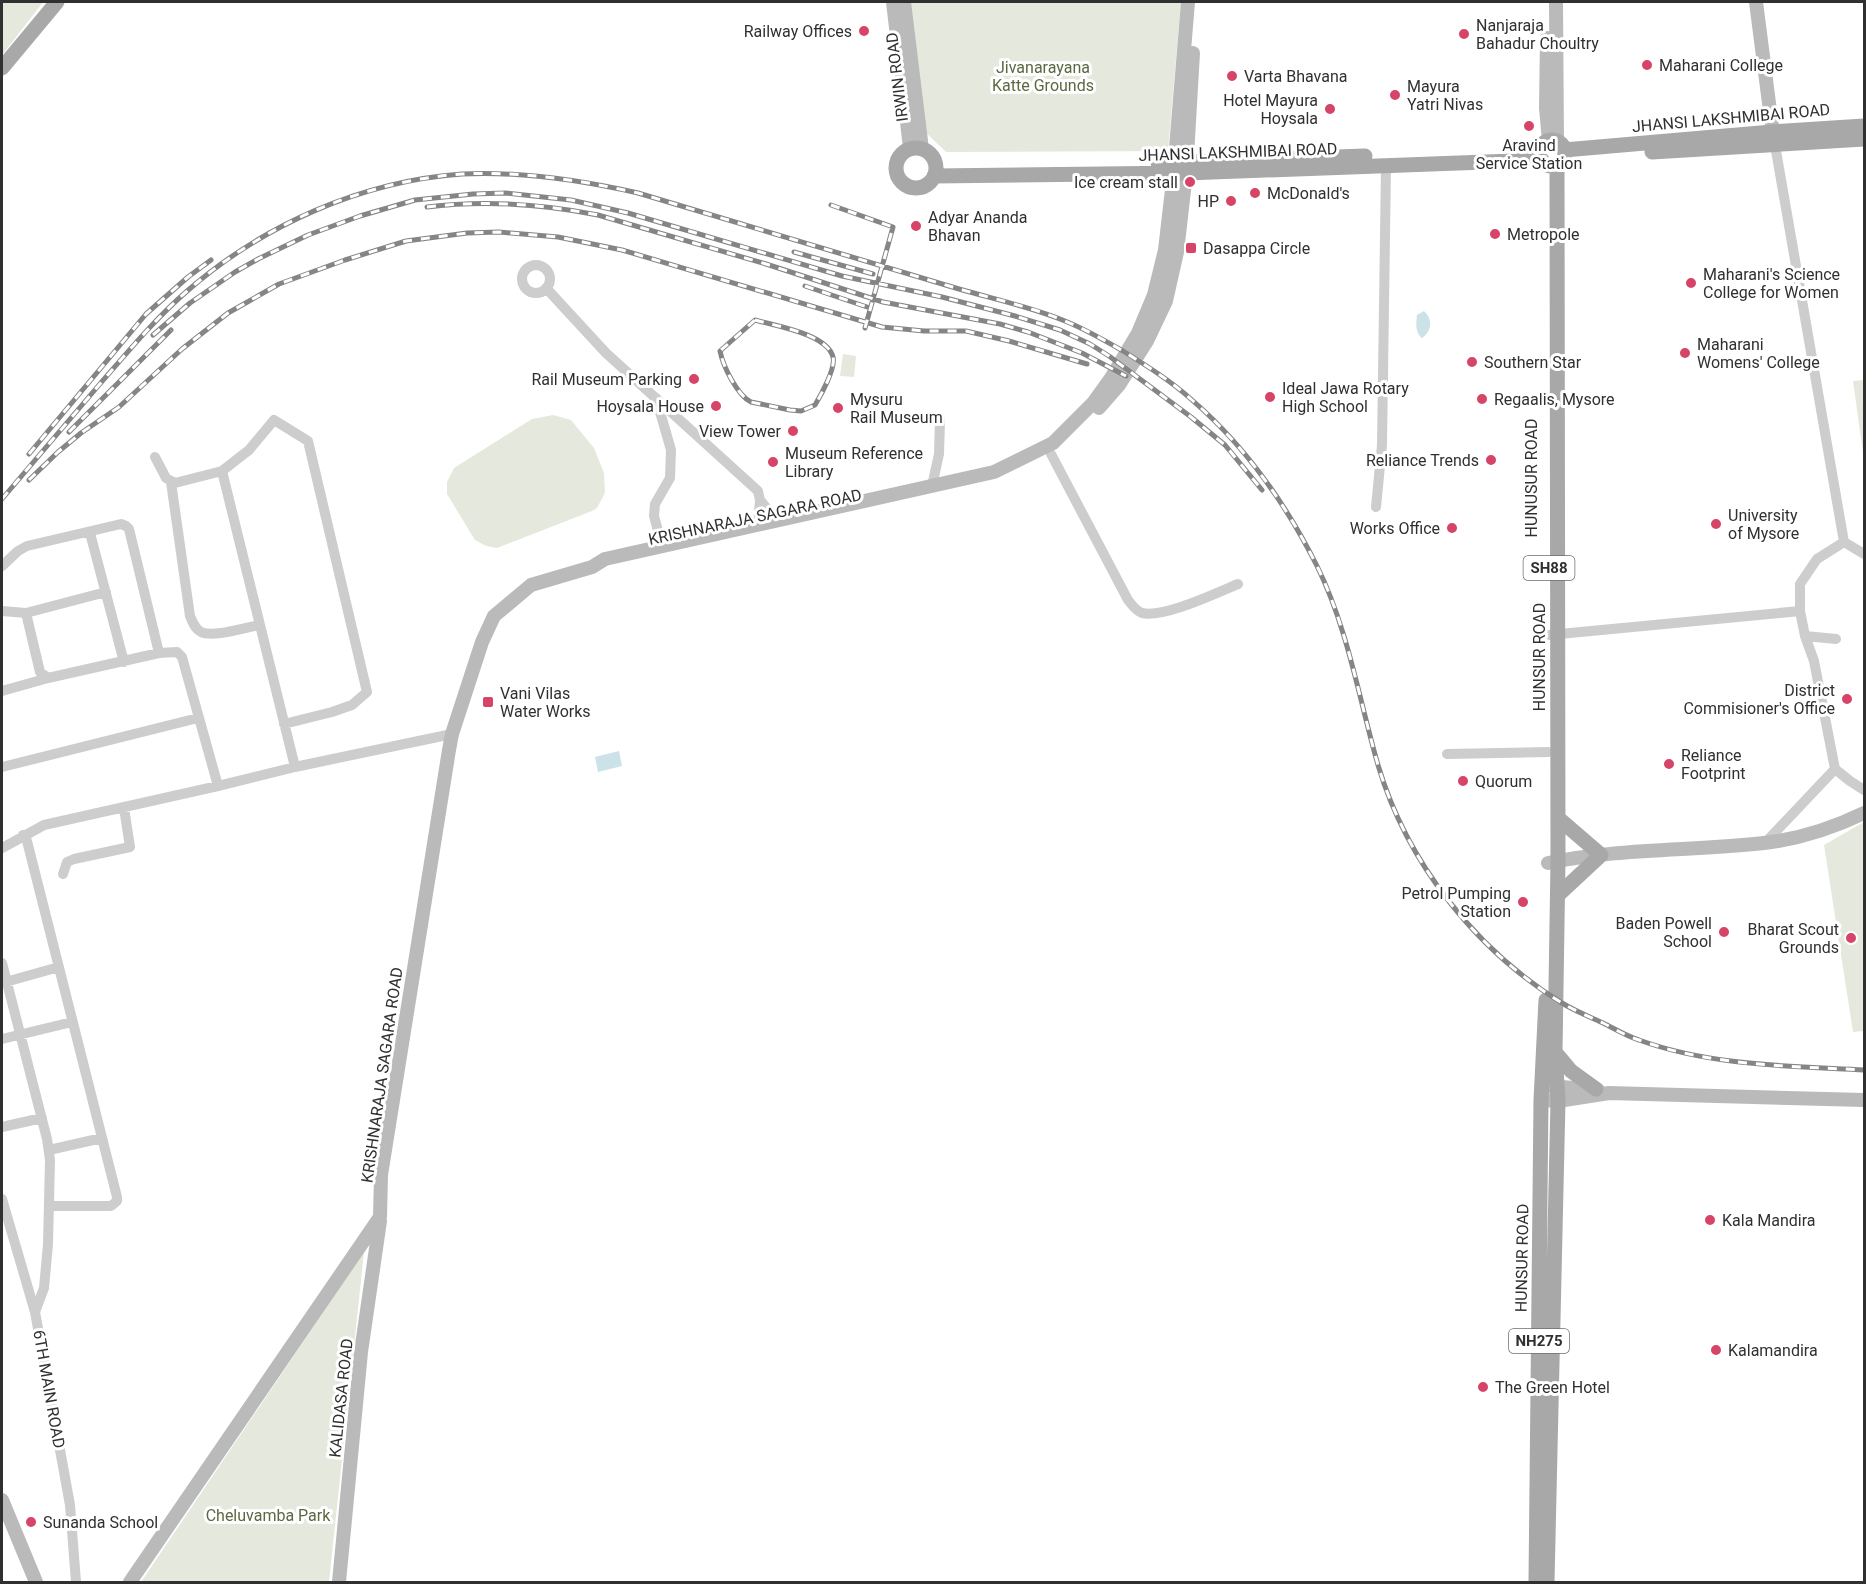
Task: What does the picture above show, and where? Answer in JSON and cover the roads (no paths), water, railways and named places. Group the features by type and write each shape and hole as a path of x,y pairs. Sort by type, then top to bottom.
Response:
{"main road":[{"path":"2,68 57,2"},
{"name":"IRWIN ROAD","path":"893,2 916,148"},
{"name":"IRWIN ROAD","path":"904,2 916,148"},
{"path":"1180,167 1188,2"},
{"path":"1180,167 1197,2"},
{"path":"1548,2 1546,108 1553,154"},
{"path":"1553,154 1556,2"},
{"path":"1756,2 1773,139"},
{"name":"JHANSI LAKSHMIBAI ROAD","path":"1773,139 1864,126"},
{"name":"JHANSI LAKSHMIBAI ROAD","path":"1180,167 1386,166 1773,139 1864,139"},
{"path":"916,148 932,156 935,172 931,182 919,188 906,186 900,182 896,164 901,154 916,148"},
{"name":"JHANSI LAKSHMIBAI ROAD","path":"935,172 1180,167 1553,154"},
{"name":"HUNUSUR ROAD","path":"1552,970 1553,861 1548,752 1553,634 1553,154"},
{"name":"KRISHNARAJA SAGARA ROAD","path":"380,1216 381,1175 452,734 482,642 495,616 531,585 592,567 605,559 996,481 1058,451 1119,385 1147,341 1166,301 1177,252 1180,167"},
{"name":"KRISHNARAJA SAGARA ROAD","path":"778,524 994,472 1053,443 1092,403 1111,378 1138,333 1154,295 1165,250 1180,167"},
{"name":"KRISHNARAJA SAGARA ROAD","path":"592,567 606,568 759,528"},
{"name":"HUNSUR ROAD","path":"1536,1582 1552,970 1558,895 1553,861 1558,818 1553,634"},
{"path":"1553,861 1601,855 1765,843 1814,833 1864,813"},
{"path":"1558,818 1601,855"},
{"path":"1558,895 1601,855"},
{"path":"1547,1582 1550,1093 1555,1052 1551,1022"},
{"path":"1555,1052 1571,1071 1602,1091"},
{"path":"1550,1093 1602,1091 1864,1100"},
{"path":"130,1582 380,1216"},
{"name":"KALIDASA ROAD","path":"339,1582 361,1352 380,1216"},
{"path":"2,1500 36,1582"}],"street":[{"path":"1773,139 1844,542 1864,554"},
{"path":"1376,507 1382,445 1386,166"},
{"path":"546,288 606,353 758,491 759,528"},
{"path":"656,398 671,450 670,478 655,504 654,516 662,546"},
{"path":"155,457 166,478 175,483 222,471 249,450 274,420 308,441 367,692 352,705 284,724"},
{"path":"932,486 939,454 940,420"},
{"path":"1051,454 1128,600 1136,609 1142,613 1165,612 1238,584"},
{"path":"222,471 295,767"},
{"path":"171,482 190,616 195,628 202,633 213,634 260,625"},
{"path":"760,500 778,524"},
{"path":"2,566 27,546 121,525 126,526 129,529 159,652"},
{"path":"90,533 124,662"},
{"path":"1844,542 1817,559 1800,584 1800,610 1805,636 1814,661 1835,769 1864,790"},
{"path":"2,612 26,613 106,592"},
{"path":"1553,634 1800,610"},
{"path":"26,613 40,672 48,678"},
{"path":"1805,636 1836,639"},
{"path":"2,691 159,652 177,652 182,657 218,786"},
{"path":"2,767 198,718"},
{"path":"2,845 44,825 295,767 452,734"},
{"path":"1447,754 1548,752"},
{"path":"1765,843 1835,769"},
{"path":"63,874 67,862 74,859 130,848 124,808"},
{"path":"23,835 27,841 117,1201 111,1206 49,1206"},
{"path":"2,963 4,982 21,1036 48,1149 48,1244 44,1288 35,1312"},
{"path":"4,982 59,967"},
{"path":"2,1040 72,1022"},
{"path":"2,1127 42,1118"},
{"path":"48,1149 102,1138"},
{"name":"6TH MAIN ROAD","path":"2,1198 35,1312 70,1505 76,1582"}],"water":[{"path":"1424,311 1429,318 1430,325 1428,332 1422,338 1417,330 1416,322 1417,315"},
{"path":"619,751 622,766 598,772 595,757"}],"railway":[{"path":"2,499 152,325 215,268 247,247 314,211 350,197 424,178 484,173 528,175 572,180 638,193 1026,307 1087,331 1167,380 1229,436 1278,498 1305,543 1328,590 1345,639 1378,765 1407,836 1426,869 1449,901 1501,957 1531,982 1567,1006 1630,1036 1666,1049 1750,1063 1864,1070"},
{"path":"153,335 190,303 235,272 308,235 360,216 415,200 473,194 506,193 571,200 628,213 842,276 942,297 1060,330 1109,356 1191,417 1225,445 1262,490"},
{"path":"427,207 513,204 598,215 766,264 883,302 1000,324 1028,332 1082,353 1126,376"},
{"path":"831,205 893,227 865,328"},
{"path":"29,480 81,433 119,407 182,349 228,313 279,284 406,241 467,233 499,232 558,237 622,250 882,327 924,331 966,331 1087,364"},
{"path":"794,252 873,274"},
{"path":"29,454 146,314 211,260"},
{"path":"805,286 870,308"},
{"path":"755,320 800,332 821,342 829,349 833,357 832,368 815,405 801,411 751,402 736,387 727,372 720,351 755,320"},
{"path":"69,432 171,330"}],"place":[{"name":"Railway Offices","path":"864,31"},
{"name":"Nanjaraja Bahadur Choultry","path":"1464,34"},
{"name":"Maharani College","path":"1647,65"},
{"name":"Varta Bhavana","path":"1232,76"},
{"name":"Mayura Yatri Nivas","path":"1395,95"},
{"name":"Hotel Mayura Hoysala","path":"1330,109"},
{"name":"Aravind Service Station","path":"1529,126"},
{"name":"Ice cream stall","path":"1190,182"},
{"name":"McDonald's","path":"1255,193"},
{"name":"HP","path":"1231,201"},
{"name":"Adyar Ananda Bhavan","path":"916,226"},
{"name":"Metropole","path":"1495,234"},
{"name":"Dasappa Circle","path":"1191,248"},
{"name":"Maharani's Science College for Women","path":"1691,283"},
{"name":"Maharani Womens' College","path":"1685,353"},
{"name":"Southern Star","path":"1472,362"},
{"name":"Rail Museum Parking","path":"694,379"},
{"name":"Ideal Jawa Rotary High School","path":"1270,397"},
{"name":"Regaalis, Mysore","path":"1482,399"},
{"name":"Hoysala House","path":"716,406"},
{"name":"Mysuru Rail Museum","path":"838,408"},
{"name":"View Tower","path":"793,431"},
{"name":"Reliance Trends","path":"1491,460"},
{"name":"Museum Reference Library","path":"773,462"},
{"name":"University of Mysore","path":"1716,524"},
{"name":"Works Office","path":"1452,528"},
{"name":"District Commisioner's Office","path":"1847,699"},
{"name":"Vani Vilas Water Works","path":"488,702"},
{"name":"Reliance Footprint","path":"1669,764"},
{"name":"Quorum","path":"1463,781"},
{"name":"Petrol Pumping Station","path":"1523,902"},
{"name":"Baden Powell School","path":"1724,932"},
{"name":"Bharat Scout Grounds","path":"1851,938"},
{"name":"Kala Mandira","path":"1710,1220"},
{"name":"Kalamandira","path":"1716,1350"},
{"name":"The Green Hotel","path":"1483,1387"},
{"name":"Sunanda School","path":"31,1522"}],"park label":[{"name":"Jivanarayana Katte Grounds","path":"1043,76"},
{"name":"Cheluvamba Park","path":"268,1515"}]}
